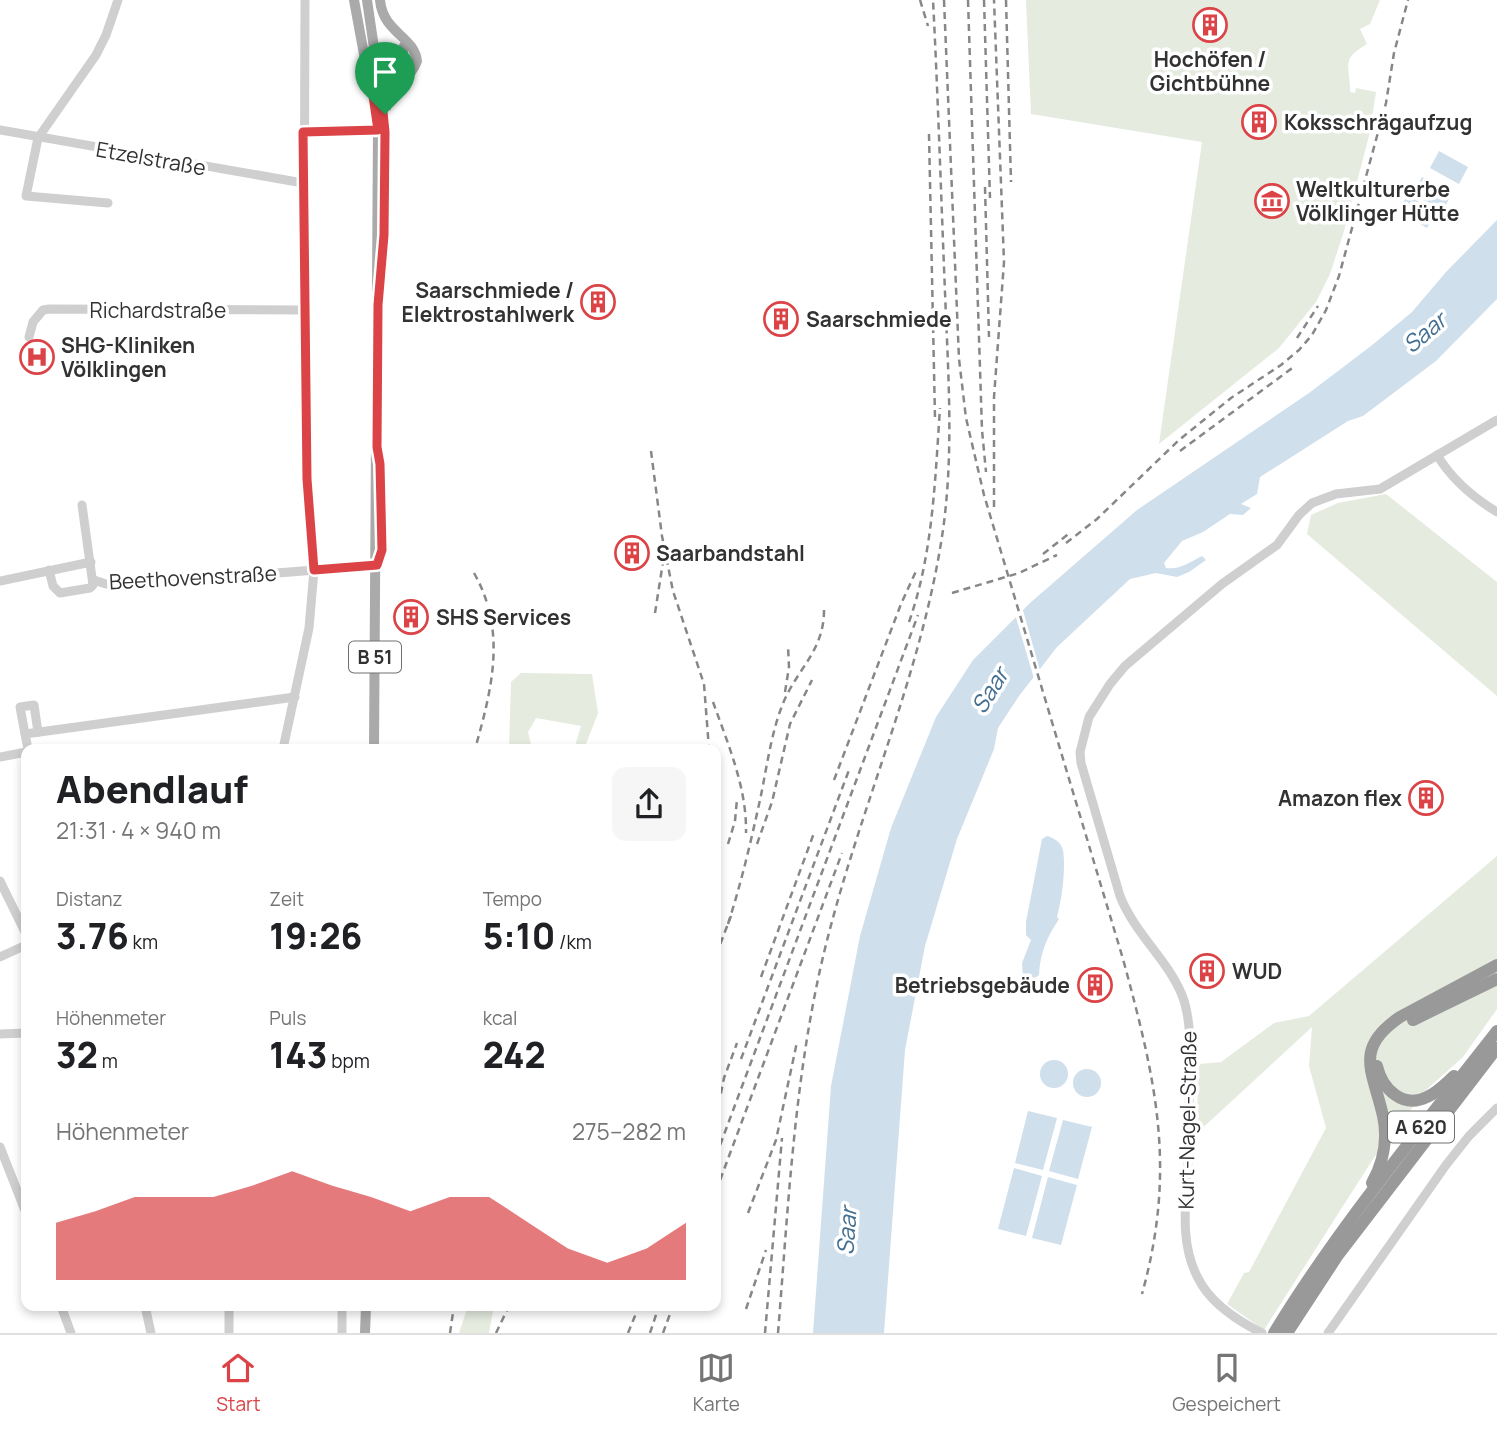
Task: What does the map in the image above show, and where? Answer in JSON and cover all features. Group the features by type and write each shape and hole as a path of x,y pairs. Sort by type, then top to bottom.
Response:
{"highway":[{"path":"1353,1218 1375,1178 1385,1147 1383,1116 1369,1067 1369,1054 1373,1044 1387,1026 1400,1017 1497,965"},
{"path":"1495,1039 1427,1098 1408,1100 1396,1096 1380,1080 1377,1058 1384,1039 1392,1031 1497,979"},
{"name":"A 620","path":"1287,1333 1303,1295 1353,1218 1495,1039"},
{"name":"A 620","path":"1274,1333 1414,1154 1495,1039"}],"main road":[{"name":"B 51","path":"354,0 385,114 384,235 378,305"},
{"name":"B 51","path":"367,0 377,82 378,130 374,744"},
{"path":"377,82 406,65 409,60 401,41 385,19 380,0"},
{"path":"370,23 386,68 392,69 401,62 401,41"},
{"path":"385,114 390,93 413,71 417,61 412,46 401,41"},
{"path":"365,1333 366,1311"}],"street":[{"path":"108,202 26,196 38,138 96,55 118,0"},
{"path":"284,744 312,612 314,570 307,479 304,310 305,0"},
{"name":"Etzelstraße","path":"0,130 303,183"},
{"path":"303,132 378,130"},
{"name":"Richardstraße","path":"29,337 33,322 43,310 50,309 304,310"},
{"path":"1497,420 1437,455 1458,481 1497,512"},
{"name":"Kurt-Nagel-Straße","path":"1262,1333 1238,1319 1208,1294 1191,1262 1186,1242 1185,1210 1190,1050 1187,1008 1172,977 1124,906 1081,763 1083,735 1094,706 1125,666 1222,584 1277,545 1299,515 1312,503 1336,494 1380,489 1437,455"},
{"name":"Beethovenstraße","path":"49,569 53,586 60,593 90,588 94,580 82,505"},
{"name":"Beethovenstraße","path":"0,581 90,562"},
{"name":"Beethovenstraße","path":"94,580 106,584 153,583 377,565"},
{"path":"25,734 295,697"},
{"path":"26,744 20,707 34,705 38,732"},
{"path":"0,757 21,752"},
{"path":"0,881 21,924"},
{"path":"0,957 21,947"},
{"path":"0,1034 21,1033"},
{"path":"1328,1333 1446,1165 1469,1136 1497,1108"},
{"path":"0,1147 21,1200"},
{"path":"63,1311 71,1333"},
{"path":"146,1311 151,1333"},
{"path":"229,1311 229,1333"},
{"path":"342,1311 342,1333"}],"shaded area":[{"name":"Weltkulturerbe Völklinger Hütte","path":"1026,0 1380,0 1370,24 1360,29 1367,44 1353,54 1348,64 1350,92 1355,93 1356,88 1376,92 1369,136 1330,274 1316,302 1279,348 1159,444 1202,142 1031,114"},
{"path":"1386,494 1497,582 1497,696 1307,534 1311,515 1338,503"},
{"path":"521,673 592,674 598,713 586,744 576,744 581,726 536,718 528,732 531,744 509,744 511,682"},
{"path":"1497,856 1497,1009 1463,1057 1425,1091 1373,1159 1264,1330 1227,1304 1244,1273 1249,1272 1326,1128 1309,1066 1312,1027 1196,1134 1199,1064 1221,1062 1274,1023 1309,1016"},
{"path":"466,1311 493,1311 489,1333 459,1333"}],"water":[{"path":"1439,151 1468,167 1459,184 1430,168"},
{"path":"1422,177 1452,194 1442,211 1413,194"},
{"path":"1407,195 1437,211 1427,228 1398,212"},
{"name":"Saar","path":"1497,220 1497,299 1436,361 1363,416 1348,421 1260,477 1257,494 1241,504 1251,508 1243,515 1230,514 1203,532 1182,541 1164,563 1166,568 1176,568 1202,556 1206,560 1177,577 1156,573 1130,579 1057,647 998,728 994,749 957,839 925,946 905,1050 884,1333 813,1333 831,1086 860,936 891,828 936,717 973,660 1030,603 1137,510 1309,393 1371,346 1412,312 1446,272"},
{"path":"1047,836 1057,841 1063,850 1063,884 1057,917 1059,919 1045,946 1039,975 1031,981 1023,979 1022,963 1031,940 1026,935 1026,922 1042,839"},
{"path":"1054,1060 1064,1064 1068,1074 1064,1084 1054,1088 1044,1084 1040,1074 1044,1064"},
{"path":"1087,1069 1097,1073 1101,1083 1097,1093 1087,1097 1077,1093 1073,1083 1077,1073"},
{"path":"1028,1111 1057,1118 1043,1170 1015,1163"},
{"path":"1063,1120 1092,1127 1078,1179 1049,1171"},
{"path":"1014,1168 1042,1176 1026,1236 998,1229"},
{"path":"1048,1177 1077,1185 1061,1245 1032,1238"}],"pier":[{"path":"1022,607 1041,674 1035,682 1015,614"}],"railway":[{"path":"920,0 928,26"},
{"path":"778,1333 795,1130 818,978 844,879 922,632 943,530 949,411 933,0"},
{"path":"944,0 959,359 966,418 984,495 1123,959 1153,1085 1160,1165 1158,1206 1153,1248 1142,1294"},
{"path":"968,0 982,430 986,472"},
{"path":"984,0 990,198"},
{"path":"994,0 1004,262 994,397 994,507"},
{"path":"1006,0 1011,182"},
{"path":"1066,543 1097,519 1179,440 1231,398 1281,365 1312,335 1326,310 1339,276 1386,103 1394,53 1408,0"},
{"path":"929,134 935,418"},
{"path":"985,187 989,337"},
{"path":"1297,338 1318,306"},
{"path":"1180,451 1295,366"},
{"path":"909,622 928,543 940,408"},
{"path":"651,451 662,536 673,591 704,684 709,744"},
{"path":"1043,554 1071,532"},
{"path":"952,593 1019,573 1057,555"},
{"path":"655,613 663,562"},
{"path":"834,780 917,569"},
{"path":"474,573 484,595 493,638 491,682 476,744"},
{"path":"728,924 749,847 776,725 784,701 820,636 824,610"},
{"path":"721,1143 918,615"},
{"path":"785,692 789,667 788,646"},
{"path":"757,844 772,802 790,724 812,680"},
{"path":"713,702 740,783 746,833"},
{"path":"741,1059 849,770"},
{"path":"728,844 735,821 737,799"},
{"path":"761,977 814,833"},
{"path":"721,1178 842,853"},
{"path":"721,942 731,916"},
{"path":"748,1213 776,1140 797,1042"},
{"path":"721,1093 737,1043"},
{"path":"765,1333 782,1138"},
{"path":"746,1309 766,1250"},
{"path":"450,1333 453,1311"},
{"path":"496,1333 507,1311"},
{"path":"628,1333 637,1311"},
{"path":"650,1333 657,1311"},
{"path":"663,1333 671,1311"}],"place":[{"name":"Hochöfen / Gichtbühne","path":"1210,25"},
{"name":"Koksschrägaufzug","path":"1259,122"},
{"name":"Weltkulturerbe Völklinger Hütte","path":"1272,201"},
{"name":"Saarschmiede / Elektrostahlwerk","path":"598,302"},
{"name":"Saarschmiede","path":"781,319"},
{"name":"SHG-Kliniken Völklingen","path":"37,357"},
{"name":"Saarbandstahl","path":"632,553"},
{"name":"SHS Services","path":"411,617"},
{"name":"Amazon flex","path":"1426,798"},
{"name":"WUD","path":"1207,971"},
{"name":"Betriebsgebäude","path":"1095,985"}],"route":[{"path":"380,82 385,114 384,235 378,305 377,447 380,464 382,550 377,565 314,570 307,479 303,132 378,130 372,89 380,82"}]}
